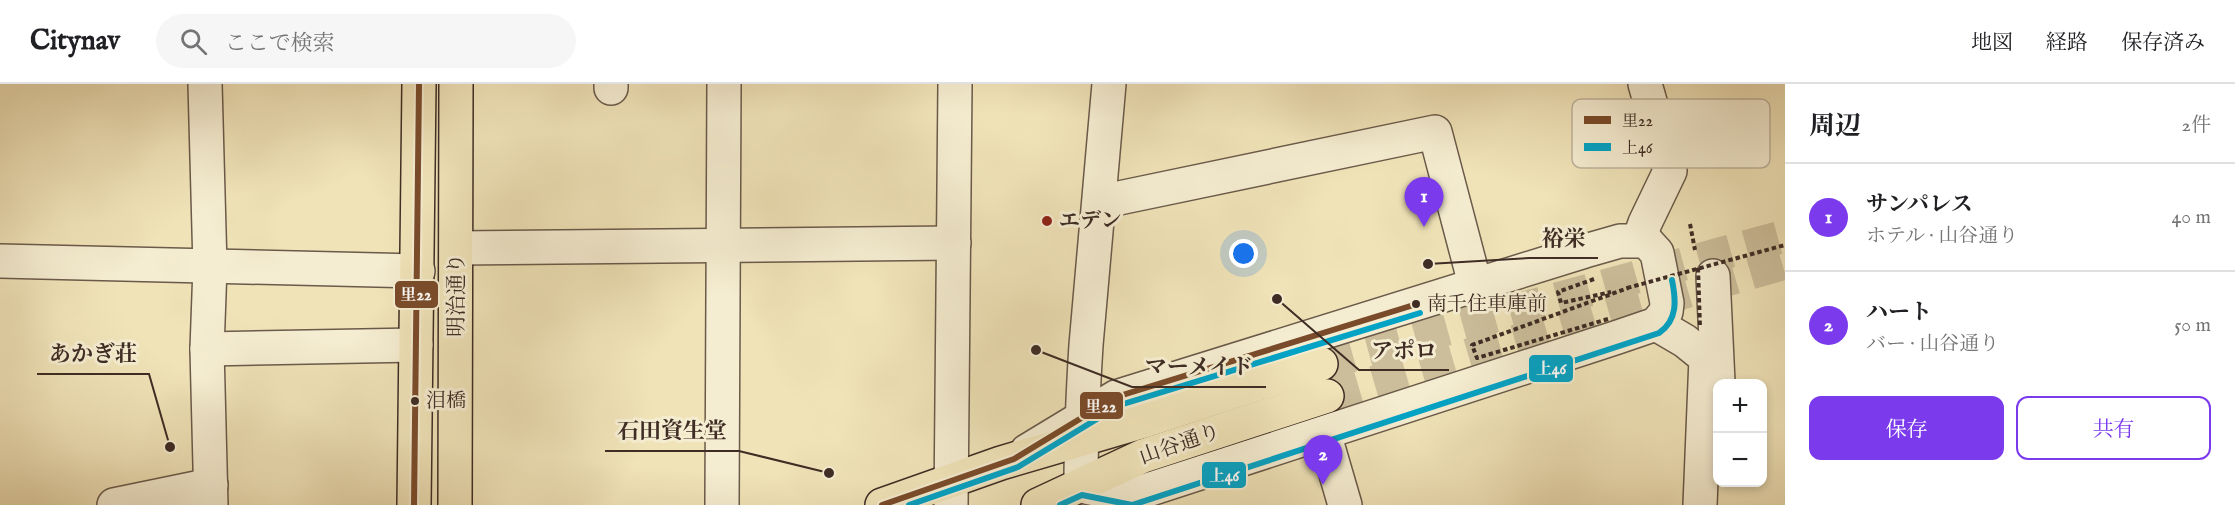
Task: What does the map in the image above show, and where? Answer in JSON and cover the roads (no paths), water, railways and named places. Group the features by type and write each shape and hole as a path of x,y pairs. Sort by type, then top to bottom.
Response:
{"main road":[{"name":"明治通り","path":"414,505 419,84"},
{"name":"明治通り","path":"455,505 456,84"},
{"name":"山谷通り","path":"882,505 951,493 1014,459 1082,427 1324,380 1143,456 1038,505"}],"street":[{"path":"114,505 211,495 207,349 210,267 205,84"},
{"path":"722,505 724,84"},
{"path":"951,493 955,84"},
{"path":"1082,427 1116,397 1620,241 1646,241 1657,252 1667,303 1666,312 1656,324 1130,496 1081,486 1082,427 1086,345 1109,84"},
{"path":"1645,84 1649,99"},
{"path":"1099,206 1119,198 1435,132 1475,284"},
{"path":"1640,240 1645,223 1670,171 1669,168"},
{"path":"457,248 954,243"},
{"path":"0,261 418,271"},
{"path":"1705,272 1719,366 1718,379"},
{"path":"1656,324 1685,341 1706,358 1700,505"},
{"path":"207,349 416,345"},
{"path":"1324,433 1345,505"},
{"path":"1712,505 1716,433"}],"tunnel":[{"path":"1321,364 1785,236"},
{"path":"1327,396 1785,263"}],"place":[{"name":"エデン","path":"1047,221"},
{"name":"サンパレス","path":"1424,227"},
{"name":"裕栄","path":"1428,264"},
{"name":"アポロ","path":"1277,299"},
{"name":"南千住車庫前","path":"1416,304"},
{"name":"マーメイド","path":"1036,350"},
{"name":"泪橋","path":"415,401"},
{"name":"あかぎ荘","path":"170,447"},
{"name":"石田資生堂","path":"829,473"},
{"name":"ハート","path":"1323,485"}]}
